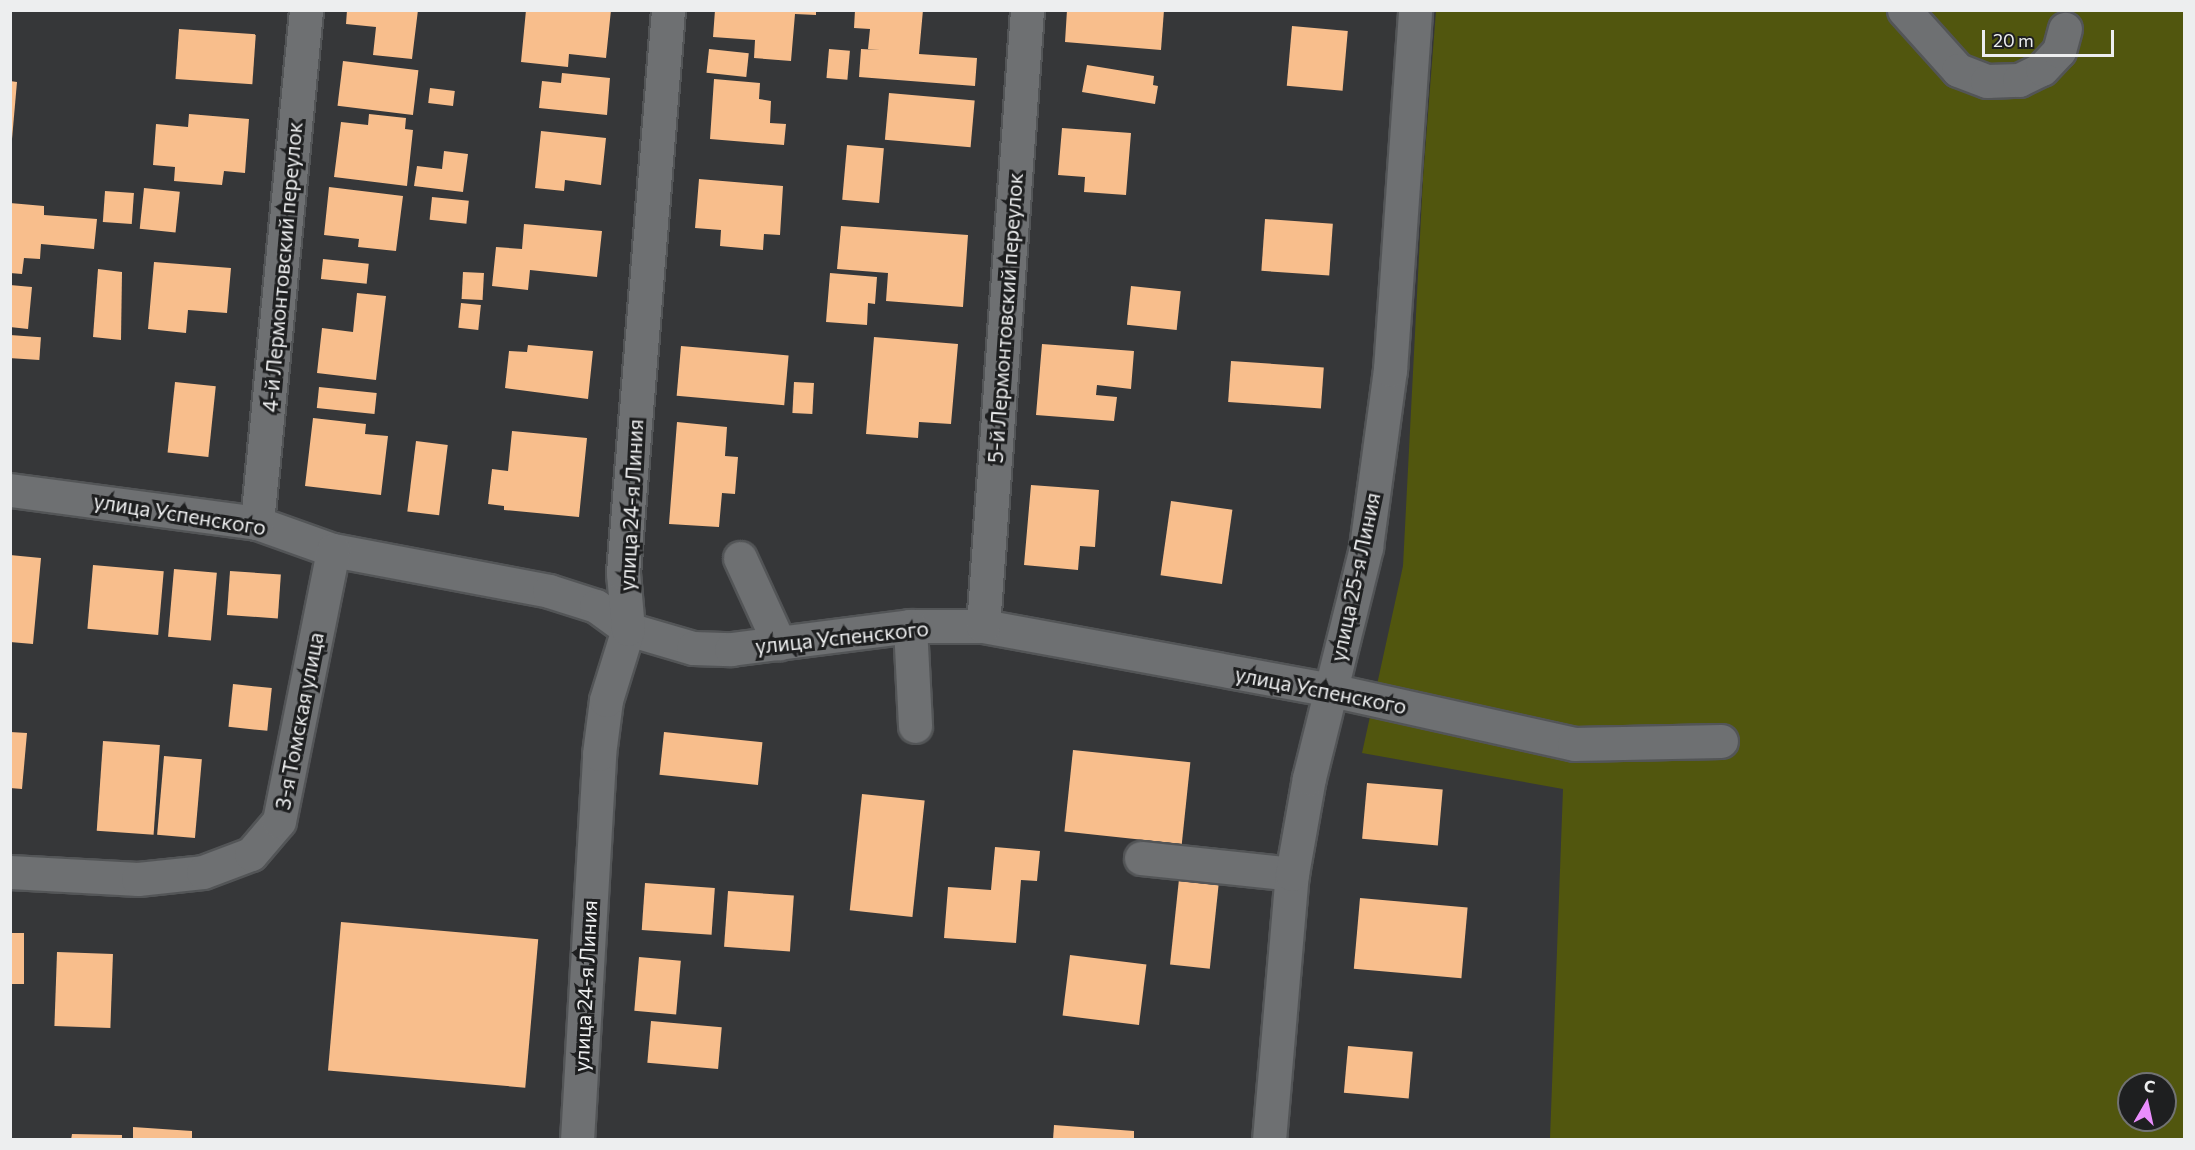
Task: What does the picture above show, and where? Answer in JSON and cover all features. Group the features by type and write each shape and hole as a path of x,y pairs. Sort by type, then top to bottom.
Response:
{"street":[{"name":"4-й Лермонтовский переулок","path":"257,523 306,10"},
{"name":"улица 24-я Линия","path":"577,1140 599,754 606,700 628,629 623,573 668,10"},
{"name":"5-й Лермонтовский переулок","path":"983,626 1028,10"},
{"name":"улица 25-я Линия","path":"1269,1140 1292,874 1330,690 1366,547 1390,370 1415,10"},
{"path":"1904,10 1958,70 1987,81 2019,80 2042,69 2059,51 2065,29"},
{"name":"улица Успенского","path":"10,490 257,523 333,550 549,591 596,606 628,629 693,648 730,649 910,626 983,626 1330,690 1574,744 1721,741"},
{"name":"3-я Томская улица","path":"10,872 138,879 203,872 251,854 279,821 333,550"},
{"path":"740,558 779,643"},
{"path":"910,626 915,726"},
{"path":"1141,858 1292,874"}],"green space":[{"path":"1436,11 2184,11 2184,1139 1550,1139 1563,789 1362,753 1403,566 1423,178"}],"building":[{"path":"347,10 418,10 412,59 373,55 376,27 346,24"},
{"path":"526,10 611,10 606,58 569,54 568,67 521,62"},
{"path":"715,10 816,10 816,15 795,14 791,61 754,58 755,40 713,37"},
{"path":"855,10 923,10 919,54 977,58 975,86 859,77 861,49 880,50 868,49 870,29 854,28"},
{"path":"1067,10 1164,10 1161,50 1065,42"},
{"path":"1292,26 1348,31 1343,91 1287,86"},
{"path":"179,29 256,34 252,84 176,79"},
{"path":"709,49 749,53 746,77 706,73"},
{"path":"829,49 850,51 847,80 826,78"},
{"path":"343,61 418,70 413,115 338,106"},
{"path":"1087,65 1154,76 1153,85 1158,86 1155,104 1082,92"},
{"path":"562,73 610,78 607,115 539,108 542,81 561,83"},
{"path":"714,79 760,83 759,99 771,101 770,123 786,124 784,145 710,139"},
{"path":"10,81 17,82 12,139 10,139"},
{"path":"430,88 455,91 453,106 428,103"},
{"path":"889,93 975,100 971,147 885,140"},
{"path":"189,114 249,119 245,173 224,171 222,185 174,181 175,167 153,165 156,124 188,127"},
{"path":"369,114 406,118 405,129 413,130 407,186 334,177 341,122 368,125"},
{"path":"1062,128 1131,133 1126,195 1084,192 1085,177 1058,175"},
{"path":"541,131 606,138 601,185 565,180 564,191 535,188"},
{"path":"847,145 884,148 879,203 842,200"},
{"path":"444,151 468,154 463,192 414,186 417,166 442,169"},
{"path":"699,179 783,186 780,235 764,234 763,250 720,246 721,230 695,228"},
{"path":"329,187 403,196 396,251 358,247 359,239 324,235"},
{"path":"144,188 180,192 176,233 140,229"},
{"path":"105,191 134,193 132,224 103,222"},
{"path":"432,197 469,201 466,224 430,220"},
{"path":"10,203 44,206 44,215 97,219 94,249 41,244 40,259 24,258 22,274 10,273"},
{"path":"1265,219 1333,224 1329,276 1261,271"},
{"path":"524,224 602,231 597,277 530,270 528,290 492,286 496,247 522,249"},
{"path":"841,226 968,235 963,307 886,301 888,273 837,269"},
{"path":"323,259 369,264 367,284 321,279"},
{"path":"154,262 231,268 227,313 188,310 186,333 148,329"},
{"path":"98,269 122,272 121,340 93,337"},
{"path":"463,272 484,273 483,300 462,299"},
{"path":"830,273 877,277 875,304 868,303 867,325 826,322"},
{"path":"10,285 32,287 28,329 10,327"},
{"path":"1131,286 1181,291 1177,330 1127,325"},
{"path":"357,293 386,296 376,380 317,373 322,328 353,332"},
{"path":"461,303 481,305 478,330 458,328"},
{"path":"10,335 41,337 39,360 10,358"},
{"path":"874,337 958,344 951,424 919,422 918,438 866,434"},
{"path":"1042,344 1134,351 1131,389 1097,385 1096,395 1117,397 1114,421 1036,415"},
{"path":"528,345 593,351 588,399 505,388 509,351 527,352"},
{"path":"681,346 789,355 784,405 677,396"},
{"path":"1231,361 1324,367 1321,408 1228,402"},
{"path":"175,382 216,386 208,457 168,453"},
{"path":"794,382 814,383 812,414 792,413"},
{"path":"319,387 377,393 374,414 317,408"},
{"path":"313,418 366,424 365,434 388,436 381,495 305,486"},
{"path":"677,422 727,427 725,456 738,457 735,494 722,493 719,527 669,524"},
{"path":"512,431 587,438 579,517 504,510 504,506 488,504 492,469 508,471"},
{"path":"416,441 448,445 439,515 407,511"},
{"path":"1031,485 1099,490 1095,547 1080,546 1078,570 1024,565"},
{"path":"1171,501 1232,510 1222,584 1161,575"},
{"path":"10,555 41,558 33,644 10,642"},
{"path":"93,565 164,571 158,635 87,629"},
{"path":"174,569 217,573 211,640 168,637"},
{"path":"230,571 281,575 278,618 227,615"},
{"path":"233,684 272,688 267,731 229,727"},
{"path":"10,732 27,733 22,789 10,788"},
{"path":"664,732 762,742 758,785 660,775"},
{"path":"103,741 160,745 154,835 97,831"},
{"path":"1073,750 1190,762 1182,844 1064,832"},
{"path":"164,756 202,759 195,838 157,835"},
{"path":"1367,783 1443,790 1438,845 1362,839"},
{"path":"862,794 925,801 912,917 850,910"},
{"path":"995,847 1040,851 1037,881 1021,880 1016,943 944,938 948,887 991,890"},
{"path":"1179,879 1219,883 1210,969 1170,965"},
{"path":"645,883 715,888 712,935 642,930"},
{"path":"728,891 794,896 790,951 724,947"},
{"path":"1360,898 1468,907 1461,978 1354,969"},
{"path":"341,922 538,939 525,1088 328,1070"},
{"path":"10,933 24,933 24,984 10,984"},
{"path":"57,952 113,954 110,1028 54,1026"},
{"path":"1070,955 1146,964 1139,1025 1063,1016"},
{"path":"639,957 681,961 676,1014 634,1011"},
{"path":"651,1021 722,1027 718,1069 647,1063"},
{"path":"1348,1046 1413,1052 1409,1098 1344,1093"},
{"path":"1054,1125 1134,1131 1134,1140 1053,1140"},
{"path":"133,1127 192,1131 192,1140 133,1140"},
{"path":"72,1134 122,1135 122,1140 71,1140"}]}
